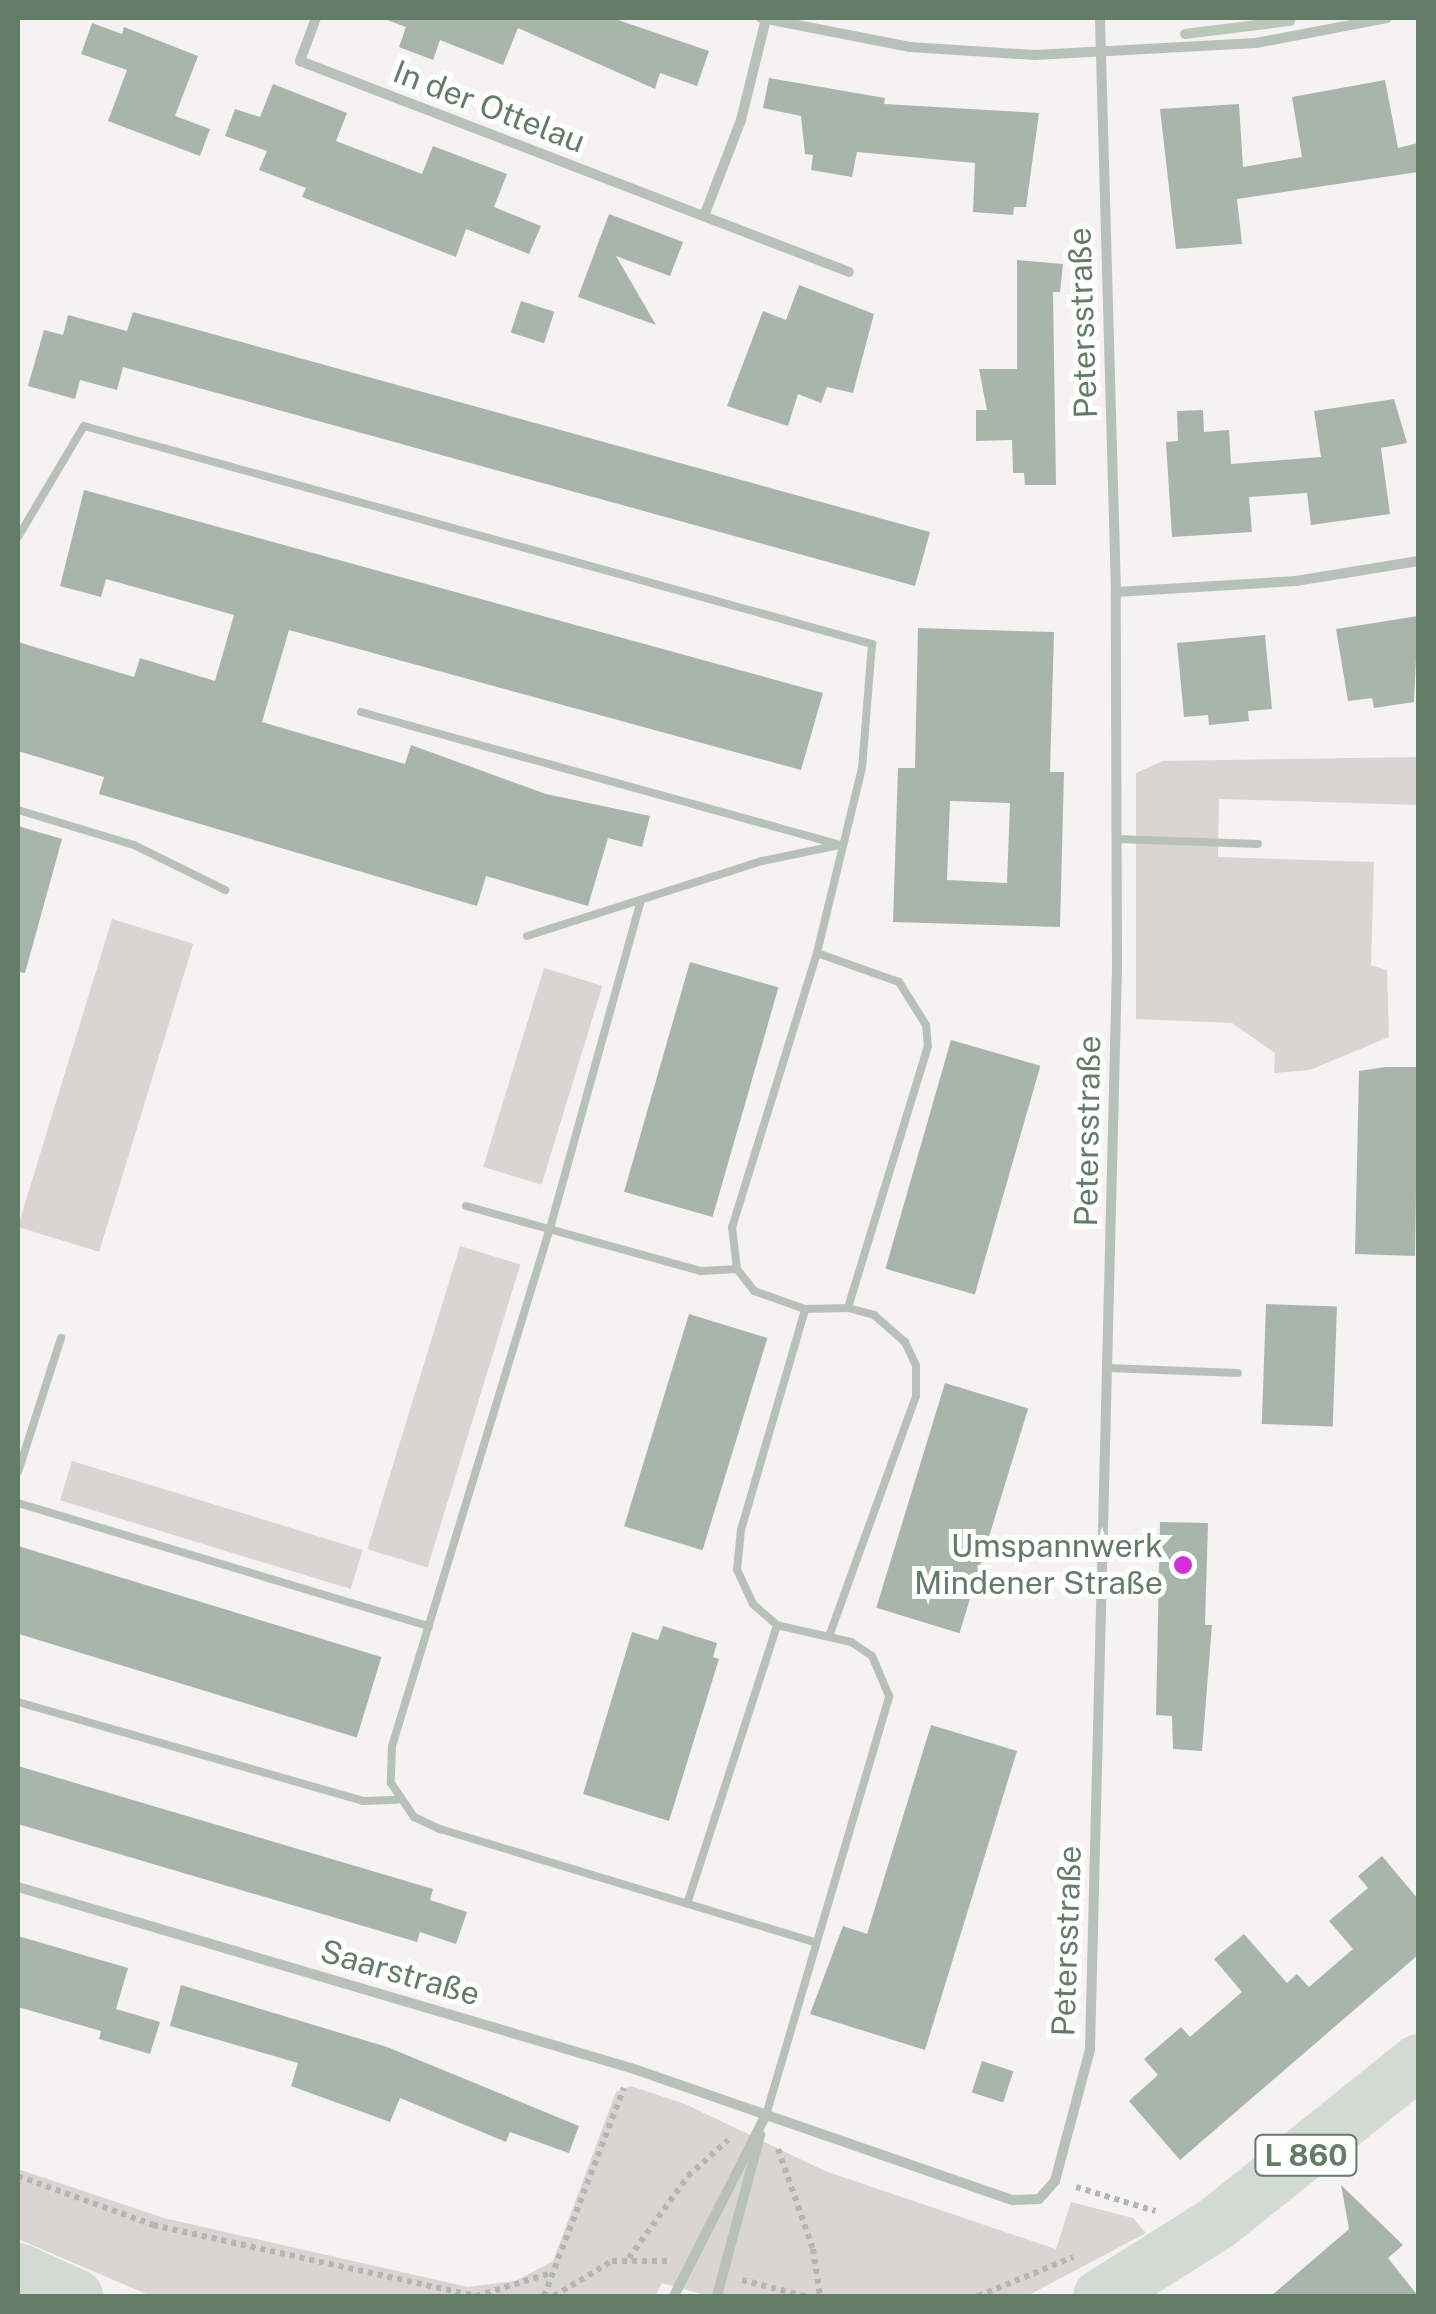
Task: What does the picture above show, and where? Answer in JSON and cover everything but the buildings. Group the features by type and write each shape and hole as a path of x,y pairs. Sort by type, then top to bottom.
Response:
{"main road":[{"name":"L 860","path":"1095,2272 1216,2224 1418,2061"},
{"path":"18,2270 74,2296"}],"street":[{"name":"In der Ottelau","path":"316,18 300,61 849,272"},
{"path":"704,216 742,120 764,18 910,46 1101,54 1256,43 1386,18"},
{"name":"Petersstraße","path":"1039,2199 1056,2181 1090,2049 1118,840 1116,592 1100,18"},
{"path":"1116,592 1296,582 1418,561"},
{"name":"Saarstraße","path":"18,1887 631,2068 1013,2200 1039,2199"},
{"path":"674,2296 766,2115"},
{"path":"717,2296 766,2115"}],"lane":[{"path":"18,537 84,426 872,644 862,768 840,845 817,953 732,1227 737,1269 754,1290 806,1309 848,1308 893,1328 912,1353 918,1382 829,1636"},
{"path":"361,712 840,845"},
{"path":"18,810 134,845 225,890"},
{"path":"1118,840 1258,844"},
{"path":"526,936 762,861 840,845"},
{"path":"397,1800 388,1765 549,1231 640,900"},
{"path":"817,953 899,982 926,1025 928,1046 848,1308"},
{"path":"466,1206 701,1271 737,1269"},
{"path":"766,2115 889,1696 872,1656 829,1636 777,1625 742,1586 736,1549 806,1309"},
{"path":"18,1472 61,1338"},
{"path":"1108,1368 1238,1372"},
{"path":"18,1503 429,1626"},
{"path":"688,1901 777,1625"},
{"path":"18,1702 363,1801 397,1800 440,1829 816,1942"}],"path":[{"path":"544,2296 631,2068"},
{"path":"630,2258 688,2176 766,2115 813,2249 820,2296"},
{"path":"18,2176 153,2225 476,2296 551,2273"},
{"path":"1056,2181 1151,2210 1216,2224"},
{"path":"1134,2220 1151,2210"},
{"path":"554,2296 568,2283 630,2258 688,2266"},
{"path":"978,2296 1095,2272"},
{"path":"722,2275 805,2296"}],"shaded area":[{"path":"1418,757 1418,805 1219,799 1218,857 1374,862 1371,965 1387,970 1389,1037 1310,1070 1274,1073 1275,1053 1232,1023 1136,1019 1136,773 1163,761"},
{"path":"112,919 193,944 99,1252 18,1226"},
{"path":"544,968 602,986 542,1185 483,1167"},
{"path":"460,1246 520,1264 428,1568 367,1549"},
{"path":"72,1461 363,1550 351,1589 60,1500"},
{"path":"631,2086 685,2104 825,2171 1056,2249 1071,2202 1133,2218 1146,2233 1027,2296 708,2296 662,2283 655,2296 151,2296 18,2239 18,2169 164,2218 468,2287 516,2281 553,2261 616,2092"}],"waterway":[{"path":"1185,34 1290,21"}],"place":[{"name":"Umspannwerk Mindener Straße","path":"1183,1565"}]}
